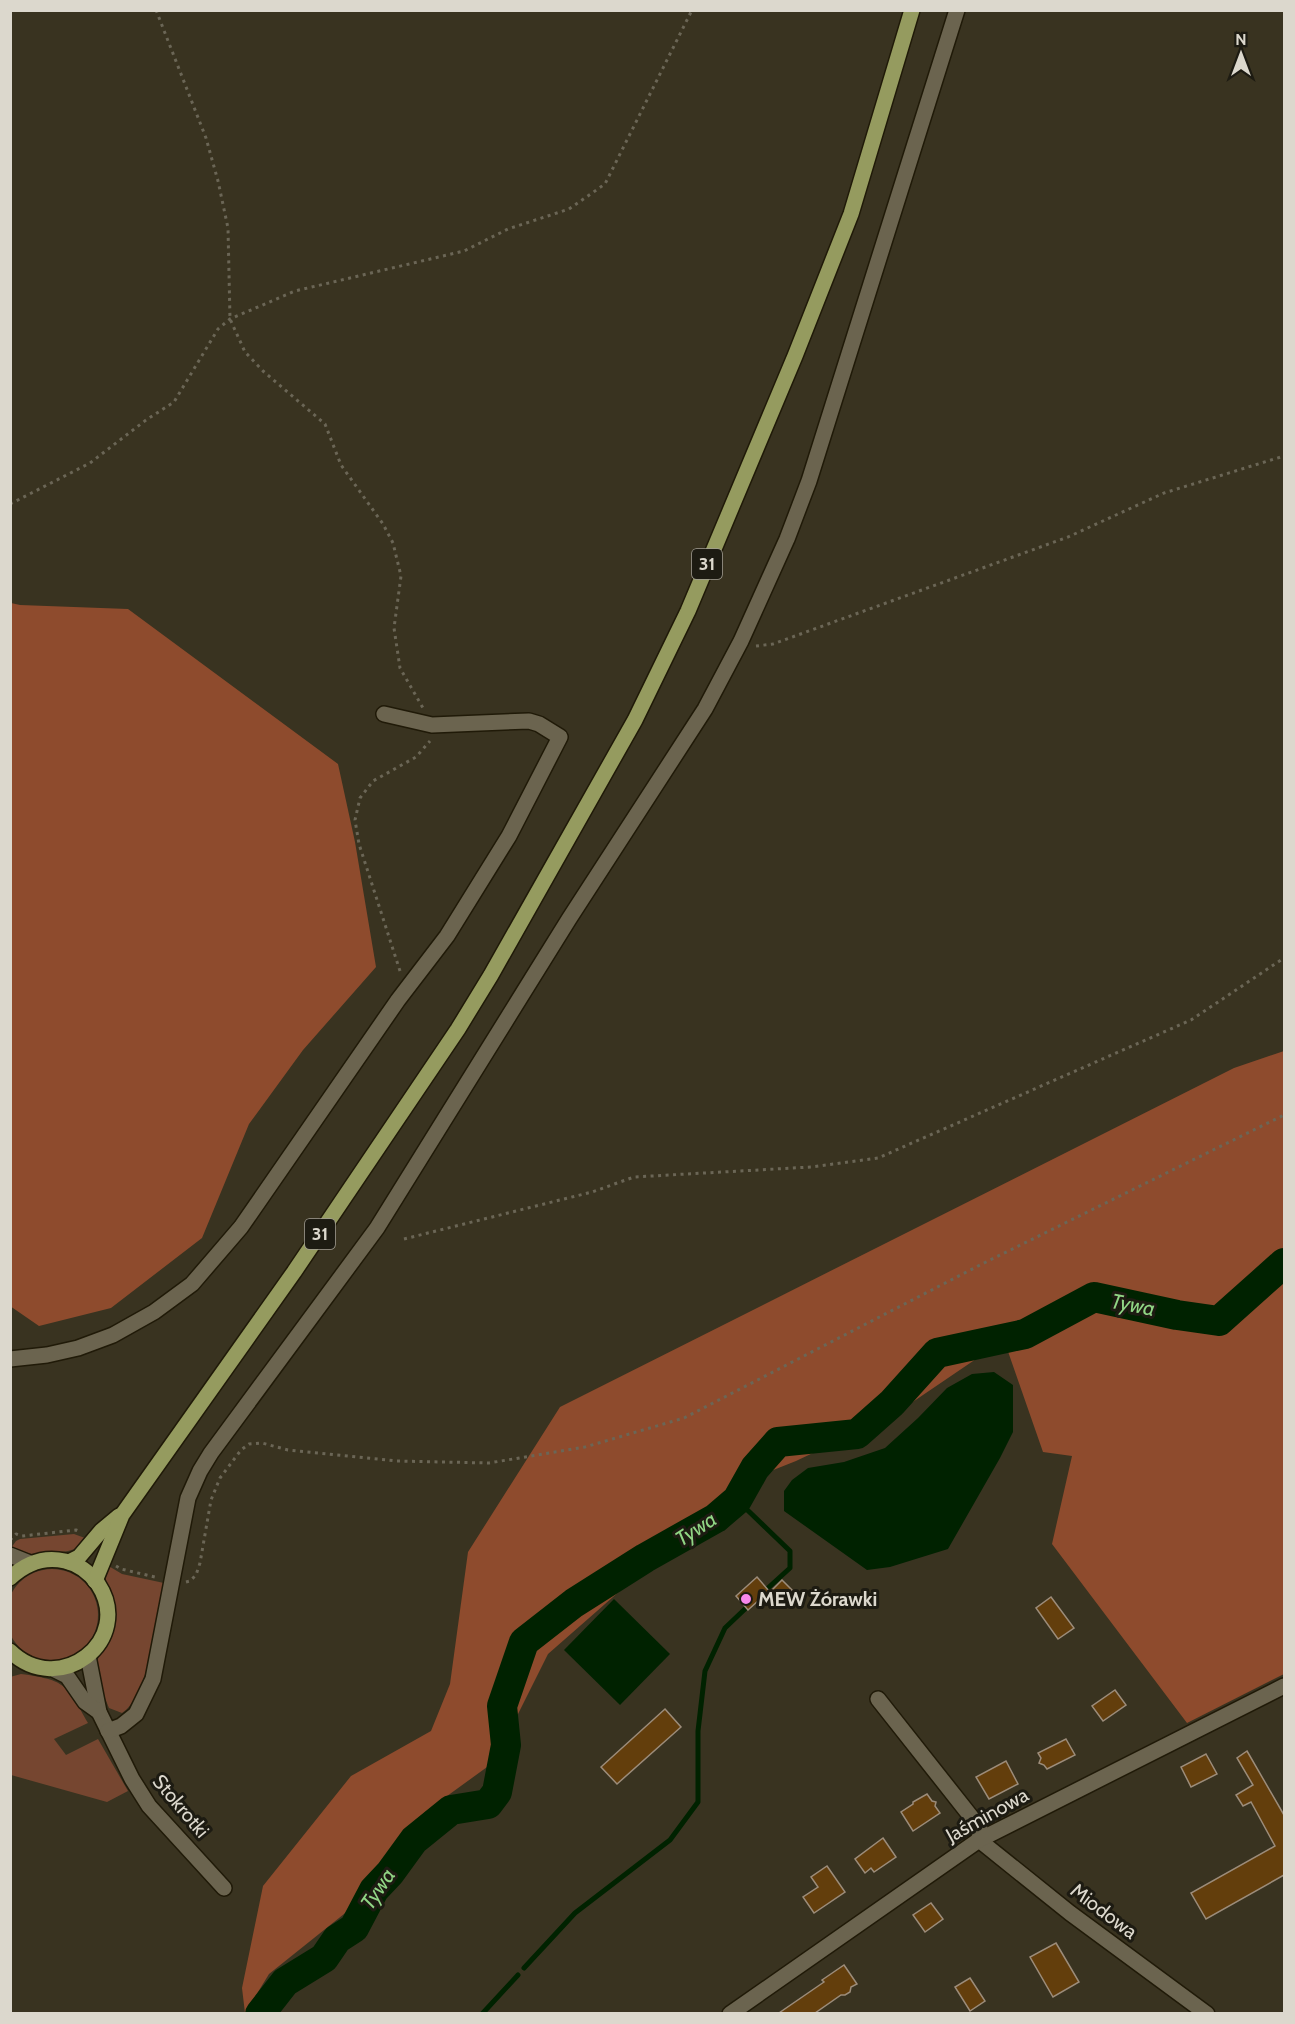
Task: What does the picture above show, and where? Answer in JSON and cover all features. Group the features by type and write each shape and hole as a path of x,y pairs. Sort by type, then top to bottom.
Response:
{"main road":[{"name":"31","path":"95,1581 122,1515 294,1272 458,1029 635,720 688,610 795,356 851,214 912,10"},
{"name":"31","path":"69,1562 79,1557 93,1540 122,1515"},
{"path":"10,1578 30,1563 49,1559 69,1562 84,1569 95,1581 104,1597 107,1615 104,1634 100,1642 88,1656 72,1665 55,1670 40,1668 27,1664 10,1651"},
{"path":"10,1669 27,1664"}],"street":[{"path":"108,1731 121,1726 136,1714 153,1679 188,1498 200,1471 224,1434 377,1228 569,919 705,709 741,640 787,539 809,482 957,10"},
{"path":"10,1359 47,1355 78,1348 113,1335 154,1312 192,1284 242,1227 406,990 447,936 509,836 560,737 539,724 529,721 432,725 384,714"},
{"path":"10,1555 30,1563"},
{"name":"Stokrotki","path":"88,1656 99,1712 132,1779 149,1806 224,1888"},
{"name":"Stokrotki","path":"55,1670 67,1676 85,1702 99,1712"},
{"name":"Jaśminowa","path":"730,2013 979,1840 1284,1686"},
{"path":"878,1699 980,1828 979,1840"},
{"name":"Miodowa","path":"979,1840 1070,1913 1207,2013"}],"path":[{"path":"156,10 206,138 218,181 228,228 230,319 245,352 263,372 325,424 341,465 383,524 393,543 401,576 394,628 400,668 432,725 433,736 416,757 373,781 360,798 355,820 359,844 406,990"},
{"path":"10,504 90,464 146,420 174,402 218,329 230,319 295,291 464,251 508,229 569,209 605,184 692,10"},
{"path":"741,640 755,646 773,644 1057,541 1164,493 1284,456"},
{"path":"404,1239 592,1192 634,1177 811,1167 878,1158 1191,1020 1284,958"},
{"path":"104,1557 121,1569 184,1583 190,1581 196,1575 214,1491 230,1464 249,1444 262,1443 288,1450 397,1461 489,1463 585,1447 684,1418 982,1264 1284,1115"},
{"path":"12,1530 16,1534"},
{"path":"10,1540 16,1534 76,1530 93,1540"}],"shaded area":[{"path":"11,603 128,609 338,764 355,842 376,967 303,1050 249,1124 202,1238 111,1308 39,1326 10,1306"},
{"path":"1284,1051 1284,1674 1187,1723 1052,1544 1072,1456 1043,1452 1004,1340 895,1414 796,1461 758,1476 731,1508 629,1583 548,1654 494,1762 425,1812 354,1906 269,1974 245,2013 242,1988 263,1886 351,1776 431,1731 450,1684 468,1552 560,1407 1234,1068"},
{"path":"994,1372 1013,1385 1013,1432 948,1549 890,1567 867,1570 784,1511 784,1491 792,1480 808,1468 844,1462 885,1448 947,1388 972,1374"},
{"path":"74,1534 85,1538 78,1547 69,1551 29,1553 11,1548 20,1539"},
{"path":"107,1565 122,1574 164,1583 146,1673 131,1704 122,1713 109,1708 97,1671 98,1659 112,1630 107,1595"},
{"path":"52,1569 78,1577 90,1589 98,1615 90,1641 78,1653 52,1661 26,1653 14,1641 6,1615 14,1589 26,1577"},
{"path":"614,1599 670,1654 620,1705 564,1650"},
{"path":"21,1674 48,1679 64,1686 88,1723 54,1739 66,1755 98,1739 128,1791 107,1802 11,1775 10,1677"}],"building":[{"path":"757,1577 769,1591 748,1610 736,1596"},
{"path":"782,1580 792,1590 782,1600 772,1590"},
{"path":"1051,1597 1074,1628 1058,1639 1036,1608"},
{"path":"1115,1690 1126,1705 1103,1721 1092,1706"},
{"path":"665,1709 681,1727 617,1784 601,1767"},
{"path":"1066,1739 1075,1755 1047,1769 1039,1763 1041,1758 1038,1753"},
{"path":"1247,1751 1284,1815 1284,1875 1206,1919 1191,1893 1275,1846 1251,1802 1243,1806 1236,1795 1253,1785 1237,1758"},
{"path":"1206,1754 1217,1774 1191,1787 1181,1767"},
{"path":"1006,1761 1018,1784 989,1799 976,1777"},
{"path":"927,1794 932,1801 936,1802 935,1806 940,1813 913,1831 901,1812"},
{"path":"883,1838 896,1857 874,1872 871,1868 865,1873 855,1859"},
{"path":"827,1866 845,1892 814,1913 803,1897 818,1887 811,1877"},
{"path":"931,1903 943,1919 925,1932 913,1915"},
{"path":"1056,1943 1079,1982 1053,1997 1030,1957"},
{"path":"844,1965 857,1984 851,1987 850,1992 841,1995 815,2013 779,2013 824,1982 822,1980"},
{"path":"970,1978 985,2001 970,2011 955,1987"}],"waterway":[{"name":"Tywa","path":"260,2014 285,1982 324,1958 337,1939 354,1928 374,1890 390,1873 414,1840 451,1810 488,1804 497,1792 506,1745 502,1706 524,1642 574,1603 645,1558 716,1518 737,1500 755,1468 778,1442 857,1434 892,1403 937,1353 1025,1334 1094,1297 1177,1315 1219,1321 1284,1263"},
{"path":"737,1500 790,1551 790,1568 768,1588"},
{"path":"524,1968 575,1913 670,1840 698,1802 698,1731 705,1671 725,1628 746,1608"},
{"path":"482,2014 518,1975"}],"place":[{"name":"MEW Żórawki","path":"746,1599"}]}
